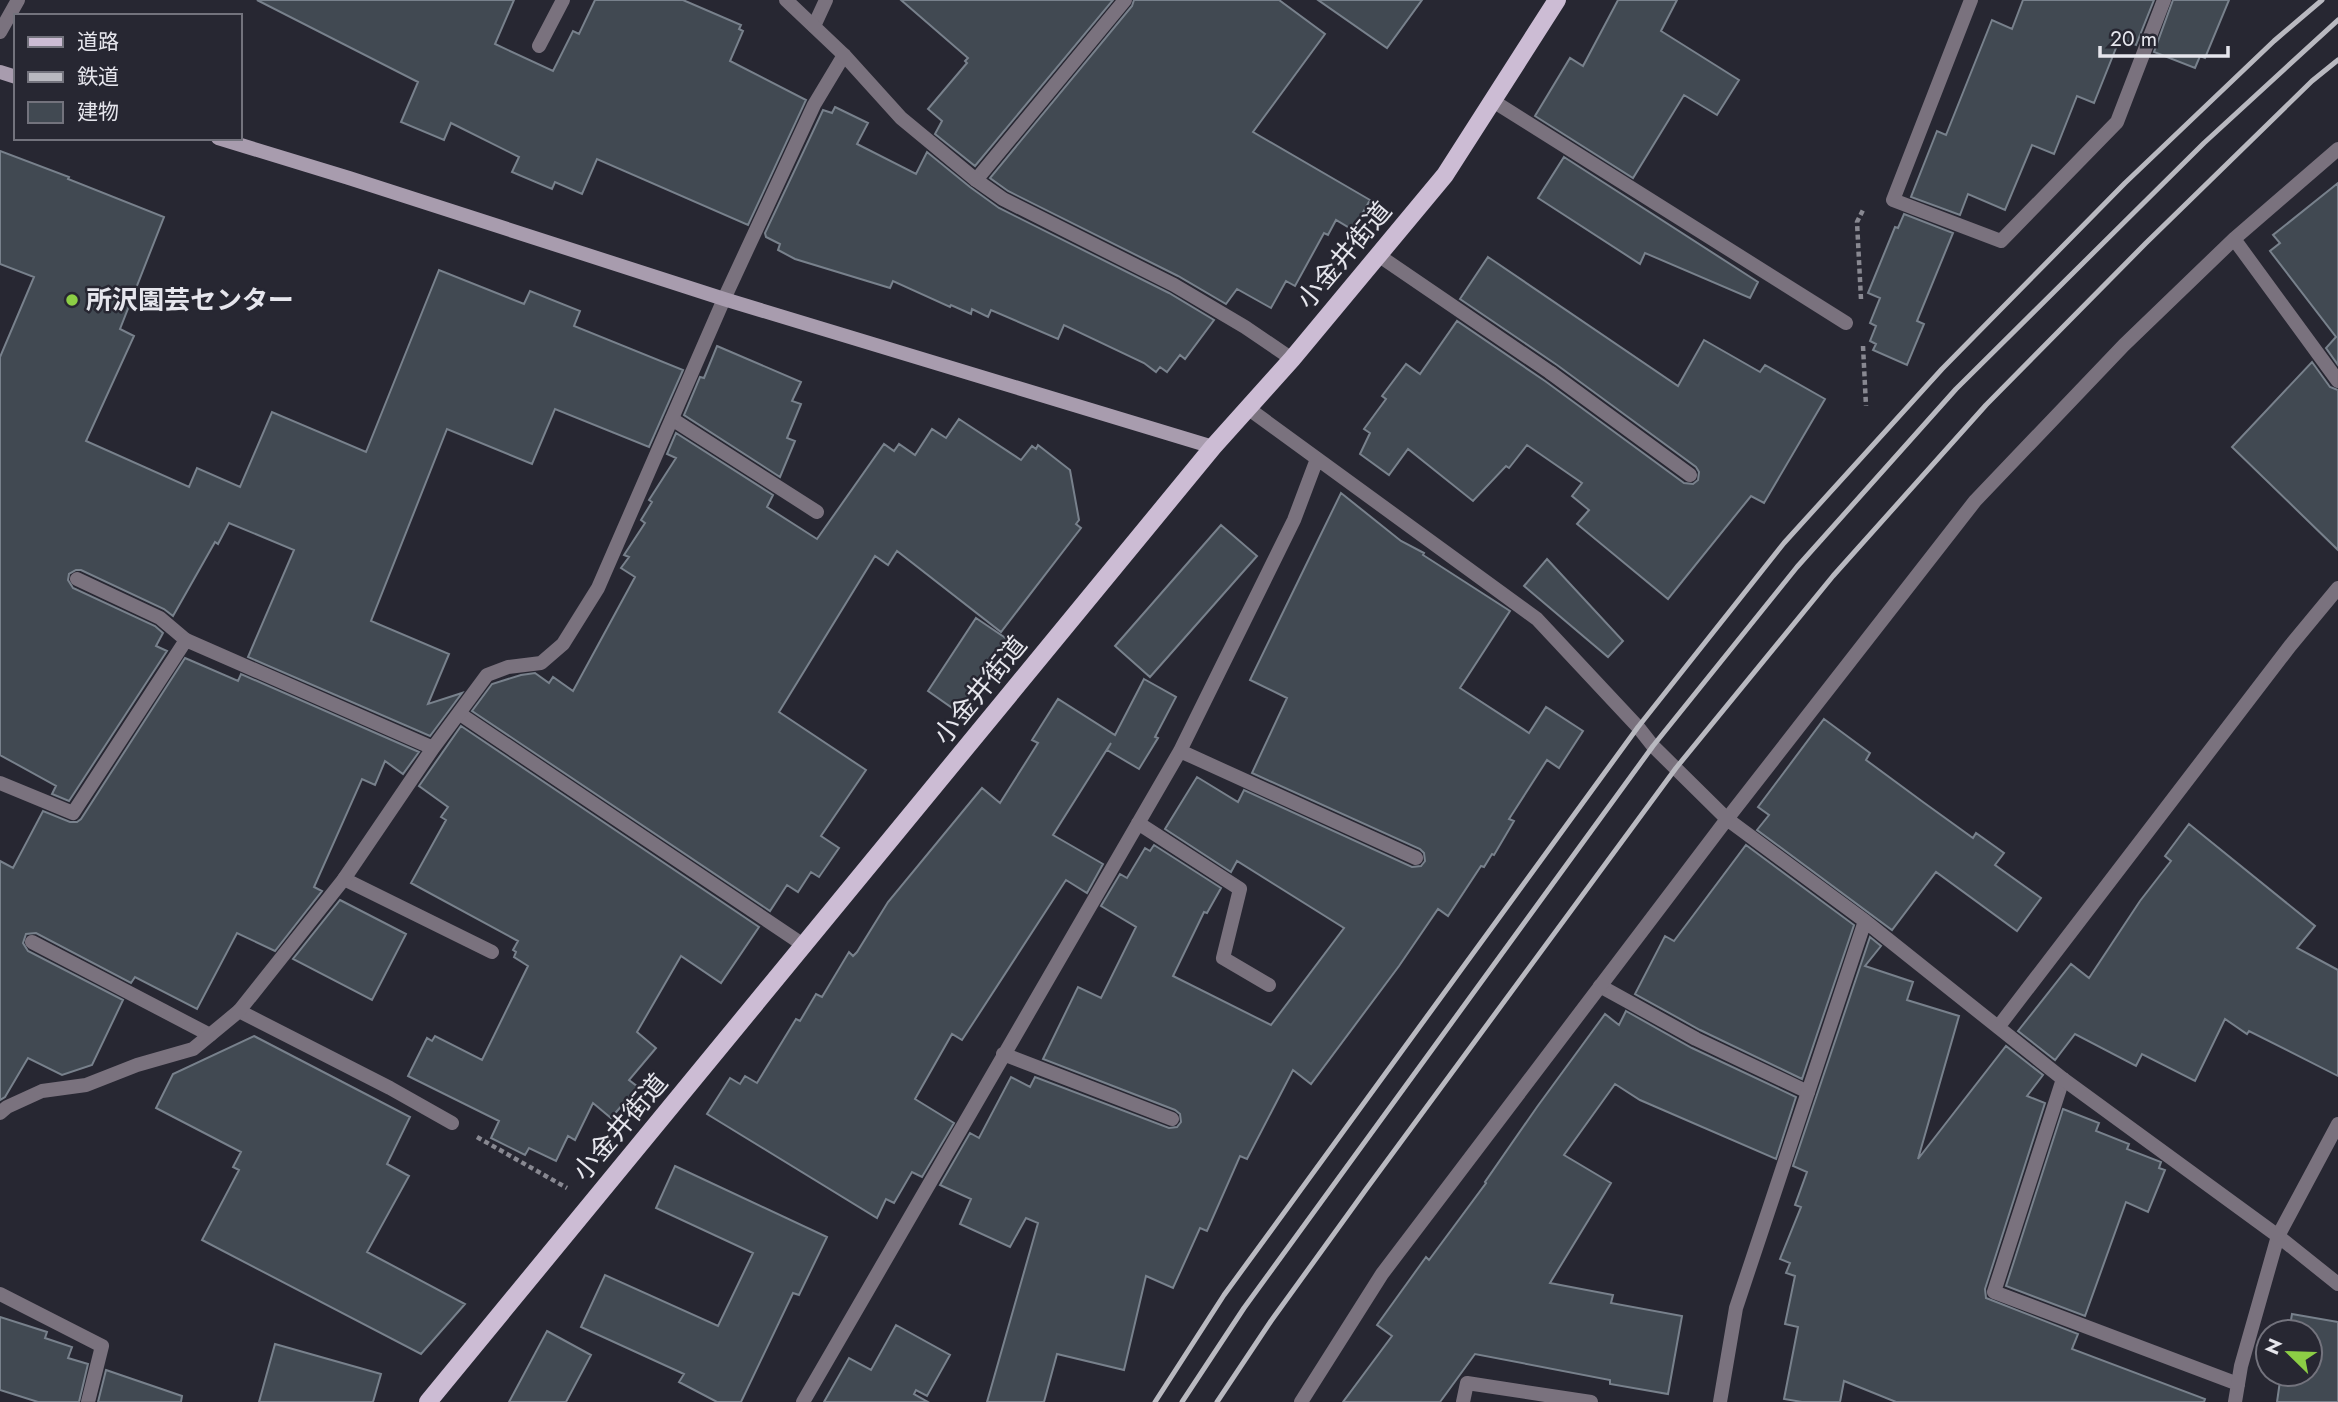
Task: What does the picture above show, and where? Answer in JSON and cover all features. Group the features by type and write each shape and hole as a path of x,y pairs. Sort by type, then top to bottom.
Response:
{"main road":[{"name":"小金井街道","path":"428,1402 1213,447 1292,359 1445,175 1557,0"}],"street":[{"path":"0,32 18,0"},
{"path":"539,46 563,0"},
{"path":"786,0 844,55 901,118 976,180 1003,199 1174,285 1245,327 1292,359"},
{"path":"814,26 826,0"},
{"path":"976,180 1125,0"},
{"path":"1971,0 1893,200 2001,242 2117,122 2164,0"},
{"path":"0,1113 41,1091 86,1085 137,1065 193,1049 239,1011 344,878 433,748 488,675 508,667 541,663 563,644 598,588 724,299 814,105 844,55"},
{"path":"1493,100 1846,323"},
{"path":"225,140 724,299 1213,447"},
{"path":"1301,1402 1382,1274 1727,819 1975,502 2124,345 2234,239 2338,149"},
{"path":"2234,239 2338,381"},
{"path":"1378,255 1551,373 1690,475"},
{"path":"1249,409 1536,619 1653,746 1727,819 1865,921 2063,1079 2278,1236 2338,1284"},
{"path":"672,419 817,512"},
{"path":"803,1402 1180,751 1294,520 1317,459"},
{"path":"77,579 160,618 186,640 433,748"},
{"path":"1998,1026 2290,646 2338,588"},
{"path":"2,788 73,813 186,640"},
{"path":"460,714 805,946"},
{"path":"1180,751 1416,858"},
{"path":"1138,822 1240,889 1223,958 1269,985"},
{"path":"344,878 492,951"},
{"path":"1720,1402 1736,1308 1865,921"},
{"path":"32,942 210,1035"},
{"path":"1600,986 1696,1039 1808,1092"},
{"path":"239,1011 390,1088 452,1123"},
{"path":"1003,1054 1172,1119"},
{"path":"2063,1079 1994,1292 2238,1384"},
{"path":"2235,1402 2241,1366 2278,1236 2338,1124"},
{"path":"0,1294 102,1346 88,1402"},
{"path":"1463,1402 1466,1383 1591,1402"}],"path":[{"path":"452,1123 592,1203"}],"building":[{"path":"257,0 514,0 495,44 553,71 573,31 579,34 595,0 683,0 741,25 739,29 743,31 730,61 806,100 748,225 597,159 582,194 555,182 552,189 512,172 519,157 451,123 444,140 401,122 418,82"},
{"path":"901,0 1113,0 975,166 935,134 942,121 928,109 967,63 965,61 968,58"},
{"path":"1134,0 1279,0 1325,34 1253,132 1370,200 1353,230 1336,220 1328,235 1324,233 1295,286 1286,281 1271,308 1237,289 1226,304 1178,276 1008,191 990,178 1132,6"},
{"path":"1318,0 1422,0 1387,48"},
{"path":"1618,0 1677,0 1661,31 1739,80 1717,115 1684,95 1633,178 1535,116 1570,58 1583,66"},
{"path":"2023,0 2154,0 2136,45 2120,38 2094,103 2077,96 2054,154 2032,145 2005,210 1968,194 1960,215 1911,197 1937,131 1946,135 1992,20 2012,29"},
{"path":"2173,0 2229,0 2205,58 2200,56 2195,68 2154,52"},
{"path":"835,107 868,123 857,144 916,174 927,152 999,208 1169,293 1214,320 1185,359 1180,355 1167,372 1160,367 1156,372 1144,363 1064,325 1058,339 991,310 988,317 972,309 971,314 893,281 890,288 795,259 778,250 780,244 766,237 765,233 823,110 832,113"},
{"path":"0,151 164,217 120,329 134,336 86,441 189,487 197,468 240,487 272,412 366,452 439,270 524,304 530,291 580,311 574,326 683,370 649,447 555,409 532,464 447,429 371,621 449,654 428,704 462,693 430,736 248,657 294,550 229,523 218,544 215,542 173,616 164,609 81,570 69,574 68,580 73,588 155,626 163,633 156,646 167,651 69,801 52,794 56,786 0,755 0,357 34,277 0,264"},
{"path":"1564,157 1758,282 1750,298 1645,253 1640,264 1538,198"},
{"path":"2338,183 2338,365 2326,348 2336,337 2270,251 2280,243 2273,235"},
{"path":"1904,214 1953,233 1917,321 1924,324 1907,365 1873,350 1876,344 1870,341 1876,326 1870,323 1880,298 1868,293 1895,227 1898,228"},
{"path":"1488,257 1678,386 1704,340 1760,372 1765,365 1825,399 1764,503 1751,496 1668,599 1577,524 1589,510 1572,496 1582,483 1527,445 1509,468 1506,466 1473,501 1408,449 1389,475 1360,454 1370,433 1364,429 1386,399 1382,396 1406,364 1420,374 1457,321 1545,381 1684,483 1693,484 1698,480 1699,472 1696,467 1557,365 1460,299"},
{"path":"717,346 801,382 792,401 801,404 787,438 795,441 780,477 684,415"},
{"path":"2312,362 2330,387 2338,390 2338,550 2232,447"},
{"path":"959,419 1021,460 1032,446 1036,449 1038,445 1070,470 1079,520 1076,524 1081,528 1001,632 897,551 888,565 875,556 779,712 866,770 821,836 839,848 819,877 811,872 798,892 787,885 770,911 472,711 492,684 521,675 535,673 549,683 553,677 573,691 635,577 621,568 629,557 624,555 645,523 641,520 652,502 649,500 676,458 667,454 676,433 773,495 767,507 817,539 884,444 894,451 899,444 915,455 932,429 946,438"},
{"path":"1341,493 1401,541 1424,553 1423,555 1510,611 1460,688 1529,733 1546,707 1583,731 1559,768 1547,760 1509,819 1514,821 1494,855 1492,854 1484,867 1481,866 1448,916 1438,909 1311,1084 1293,1070 1247,1159 1240,1156 1207,1231 1200,1228 1173,1288 1146,1276 1124,1370 1057,1354 1044,1402 987,1402 1038,1223 1026,1218 1010,1247 960,1224 971,1199 940,1185 970,1133 979,1138 1011,1077 1030,1087 1035,1077 1169,1128 1177,1127 1181,1122 1180,1114 1175,1110 1043,1059 1078,987 1101,998 1136,927 1101,906 1120,874 1127,878 1145,848 1150,851 1154,845 1221,888 1207,913 1204,912 1173,976 1271,1025 1344,928 1237,861 1231,872 1165,829 1197,777 1238,802 1244,790 1412,867 1421,866 1425,861 1424,853 1420,849 1252,773 1287,698 1250,680"},
{"path":"1221,525 1257,556 1150,677 1115,646"},
{"path":"1547,559 1623,641 1608,657 1524,586"},
{"path":"976,618 1007,639 958,712 928,691"},
{"path":"185,658 238,681 241,674 419,752 403,774 385,761 375,785 362,779 314,887 322,891 275,951 237,933 197,1009 135,977 131,983 36,933 26,934 23,943 28,951 123,1000 92,1065 62,1075 28,1058 5,1097 0,1100 0,861 13,868 43,811 70,822 81,819"},
{"path":"1144,679 1176,697 1155,737 1158,738 1139,769 1107,750 1111,743 1053,835 1103,864 1087,893 1066,880 962,1040 952,1034 915,1099 954,1123 922,1177 912,1172 894,1203 886,1199 877,1218 707,1114 730,1078 740,1084 745,1076 757,1083 796,1019 800,1021 816,994 822,997 849,952 853,956 857,952 888,902 982,788 1000,803 1038,743 1032,740 1058,699 1115,735"},
{"path":"1824,719 1870,753 1866,760 1973,838 1976,833 2004,853 1995,865 2041,898 2017,931 1936,872 1892,930 1757,830 1769,815 1758,807"},
{"path":"461,726 759,927 721,983 681,956 637,1032 656,1048 629,1080 638,1087 611,1118 593,1103 575,1140 568,1136 556,1161 529,1148 525,1155 491,1138 499,1121 408,1076 427,1038 432,1041 435,1036 482,1060 528,966 514,957 516,952 513,950 518,941 411,883 446,820 441,817 448,807 419,786"},
{"path":"2189,824 2315,926 2297,948 2338,970 2338,1076 2249,1031 2247,1034 2225,1019 2195,1081 2142,1054 2136,1066 2075,1034 2055,1060 2018,1031 2071,964 2089,978 2140,901 2171,861 2165,856"},
{"path":"1746,845 1854,925 1802,1079 1700,1030 1635,994 1665,936 1674,941"},
{"path":"340,900 406,934 372,1000 293,959"},
{"path":"1870,937 1881,946 1865,966 1913,982 1907,1000 1959,1016 1918,1159 2006,1046 2043,1075 2027,1096 2045,1103 1985,1289 1986,1298 2078,1334 2072,1349 2205,1399 2204,1402 1896,1402 1844,1381 1840,1402 1784,1399 1798,1327 1785,1324 1795,1276 1786,1273 1790,1263 1780,1259 1801,1207 1795,1205 1807,1172 1793,1166"},
{"path":"1626,1011 1692,1048 1796,1097 1776,1159 1640,1100 1615,1084 1564,1155 1611,1183 1550,1283 1613,1295 1611,1303 1682,1316 1668,1394 1475,1354 1440,1402 1343,1402 1392,1336 1377,1325 1426,1257 1429,1260 1486,1183 1605,1014 1619,1025"},
{"path":"254,1036 410,1117 387,1164 409,1176 367,1252 465,1304 421,1354 202,1240 239,1170 233,1167 241,1152 156,1108 173,1074"},
{"path":"2063,1109 2099,1123 2096,1131 2129,1144 2127,1149 2161,1162 2159,1168 2165,1170 2148,1212 2126,1202 2085,1316 2006,1286"},
{"path":"675,1166 827,1237 799,1295 793,1293 741,1402 717,1402 679,1382 684,1374 581,1327 605,1275 718,1326 753,1253 656,1208"},
{"path":"2292,1314 2315,1318 2291,1318"},
{"path":"0,1317 47,1332 45,1338 72,1347 68,1358 88,1364 79,1402 38,1402 0,1390"},
{"path":"2324,1320 2338,1322 2338,1402 2277,1402 2279,1388 2324,1388"},
{"path":"896,1325 950,1355 927,1396 916,1390 914,1394 928,1402 824,1402 849,1358 871,1370"},
{"path":"547,1331 591,1355 566,1402 509,1402"},
{"path":"275,1344 381,1374 373,1402 259,1402"},
{"path":"106,1370 182,1396 181,1402 98,1402"}],"railway":[{"path":"1155,1402 1224,1295 1638,727 1784,543 1942,369 2125,183 2274,41 2322,0"},
{"path":"1182,1402 1244,1308 1653,746 1797,567 1956,389 2204,143 2338,20"},
{"path":"1217,1402 1271,1321 1367,1188 1676,768 1833,576 1986,405 2146,243 2312,81 2338,60"}],"place":[{"name":"所沢園芸センター","path":"72,300"}]}
